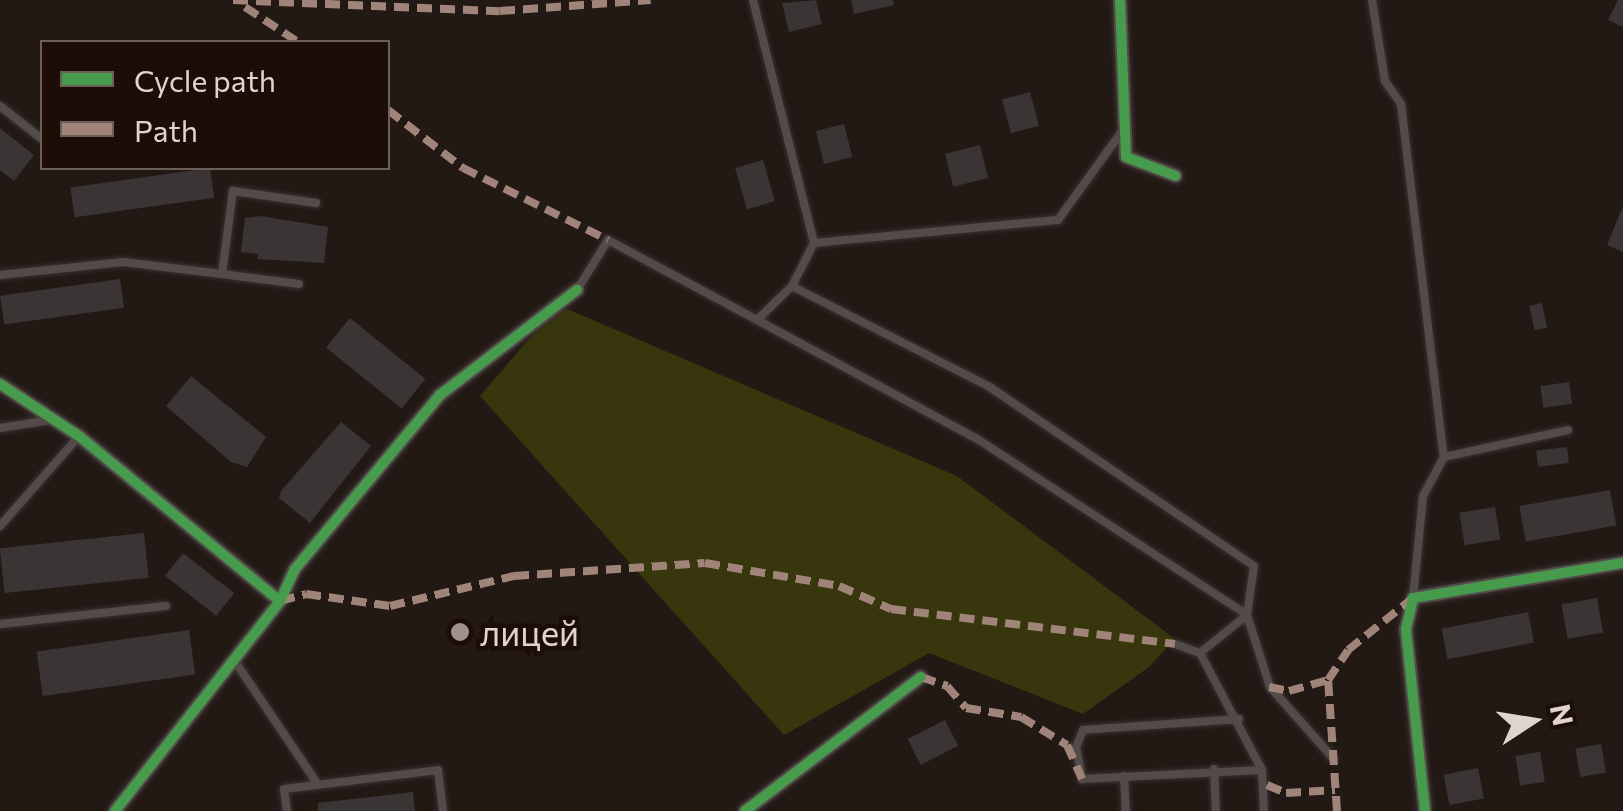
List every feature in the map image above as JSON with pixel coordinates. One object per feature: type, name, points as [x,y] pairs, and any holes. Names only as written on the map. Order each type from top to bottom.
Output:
[{"type":"street","points":[[1120,0],[1126,156],[1176,176]]},
{"type":"street","points":[[115,811],[280,601],[295,569],[440,395],[577,290]]},
{"type":"street","points":[[0,384],[79,436],[280,601]]},
{"type":"street","points":[[1425,811],[1406,629],[1413,598],[1623,563]]},
{"type":"street","points":[[745,811],[921,677]]},
{"type":"lane","points":[[753,0],[814,243],[792,286],[757,320]]},
{"type":"lane","points":[[1372,0],[1385,81],[1401,104],[1444,457],[1423,496],[1413,598]]},
{"type":"lane","points":[[0,106],[40,137]]},
{"type":"lane","points":[[814,243],[1058,220],[1125,126]]},
{"type":"lane","points":[[222,274],[233,191],[316,203]]},
{"type":"lane","points":[[577,290],[608,240],[980,440],[1247,614]]},
{"type":"lane","points":[[0,275],[124,262],[299,284]]},
{"type":"lane","points":[[792,286],[990,388],[1254,566],[1247,614],[1270,687],[1333,758]]},
{"type":"lane","points":[[0,428],[56,419]]},
{"type":"lane","points":[[1444,457],[1568,430]]},
{"type":"lane","points":[[0,526],[79,436]]},
{"type":"lane","points":[[0,624],[166,606]]},
{"type":"lane","points":[[1200,653],[1247,614]]},
{"type":"lane","points":[[1175,644],[1200,653],[1239,719],[1268,784],[1264,811]]},
{"type":"lane","points":[[234,660],[318,783]]},
{"type":"lane","points":[[1239,719],[1083,730],[1076,748],[1082,779],[1214,769],[1262,770]]},
{"type":"lane","points":[[1214,769],[1216,811]]},
{"type":"lane","points":[[287,811],[284,789],[438,770],[443,811]]},
{"type":"lane","points":[[1124,776],[1126,811]]},
{"type":"shaded area","points":[[558,305],[957,476],[1175,639],[1149,667],[1083,714],[929,653],[784,735],[480,396]]},
{"type":"building","points":[[816,0],[822,24],[789,32],[782,3]]},
{"type":"building","points":[[851,0],[893,0],[894,5],[854,14]]},
{"type":"building","points":[[1618,0],[1623,0],[1623,27],[1608,20]]},
{"type":"building","points":[[1030,92],[1039,126],[1011,133],[1002,100]]},
{"type":"building","points":[[844,124],[852,157],[824,164],[816,131]]},
{"type":"building","points":[[0,128],[34,155],[14,181],[0,170]]},
{"type":"building","points":[[980,145],[988,178],[953,187],[945,154]]},
{"type":"building","points":[[763,160],[775,201],[747,209],[735,168]]},
{"type":"building","points":[[210,170],[214,198],[75,217],[70,188]]},
{"type":"building","points":[[1623,206],[1623,252],[1607,245]]},
{"type":"building","points":[[261,216],[328,227],[324,263],[257,259],[258,254],[241,252],[245,218]]},
{"type":"building","points":[[120,279],[124,308],[4,325],[0,296]]},
{"type":"building","points":[[1542,303],[1547,327],[1534,330],[1529,306]]},
{"type":"building","points":[[350,318],[425,379],[401,409],[326,348]]},
{"type":"building","points":[[191,376],[266,437],[247,467],[231,462],[166,406]]},
{"type":"building","points":[[1569,382],[1572,404],[1543,408],[1540,386]]},
{"type":"building","points":[[341,422],[371,446],[310,523],[279,498],[281,491]]},
{"type":"building","points":[[1567,447],[1569,463],[1538,467],[1536,451]]},
{"type":"building","points":[[1610,490],[1616,525],[1526,541],[1519,506]]},
{"type":"building","points":[[1495,507],[1500,540],[1465,545],[1459,513]]},
{"type":"building","points":[[144,533],[149,578],[4,593],[0,548]]},
{"type":"building","points":[[183,553],[234,593],[216,616],[165,576]]},
{"type":"building","points":[[1597,598],[1603,632],[1568,639],[1562,604]]},
{"type":"building","points":[[1528,612],[1534,642],[1448,659],[1442,629]]},
{"type":"building","points":[[189,630],[195,675],[43,696],[36,651]]},
{"type":"building","points":[[945,720],[958,746],[921,765],[908,739]]},
{"type":"building","points":[[1601,744],[1606,773],[1580,777],[1575,749]]},
{"type":"building","points":[[1540,752],[1545,782],[1520,786],[1515,756]]},
{"type":"building","points":[[1478,768],[1484,798],[1450,805],[1444,775]]},
{"type":"building","points":[[413,792],[415,811],[318,811],[318,803]]},
{"type":"marked path","points":[[233,0],[500,11],[651,0]]},
{"type":"marked path","points":[[245,7],[295,40]]},
{"type":"marked path","points":[[390,112],[463,168],[608,240]]},
{"type":"marked path","points":[[280,601],[306,594],[390,606],[514,576],[705,563],[839,586],[891,609],[1175,644]]},
{"type":"marked path","points":[[1337,811],[1328,680],[1348,650],[1413,598]]},
{"type":"marked path","points":[[921,677],[947,686],[966,708],[1021,717],[1067,745],[1082,779]]},
{"type":"marked path","points":[[1269,687],[1289,691],[1328,680]]},
{"type":"marked path","points":[[1267,785],[1286,793],[1335,790]]},
{"type":"cycle path","points":[[1120,0],[1126,157],[1176,176]]},
{"type":"cycle path","points":[[115,811],[280,601],[295,569],[440,395],[577,290]]},
{"type":"cycle path","points":[[0,384],[79,436],[280,601]]},
{"type":"cycle path","points":[[1425,811],[1406,629],[1413,598],[1623,563]]},
{"type":"cycle path","points":[[745,811],[921,677]]},
{"type":"place","name":"лицей","points":[[460,632]]}]
